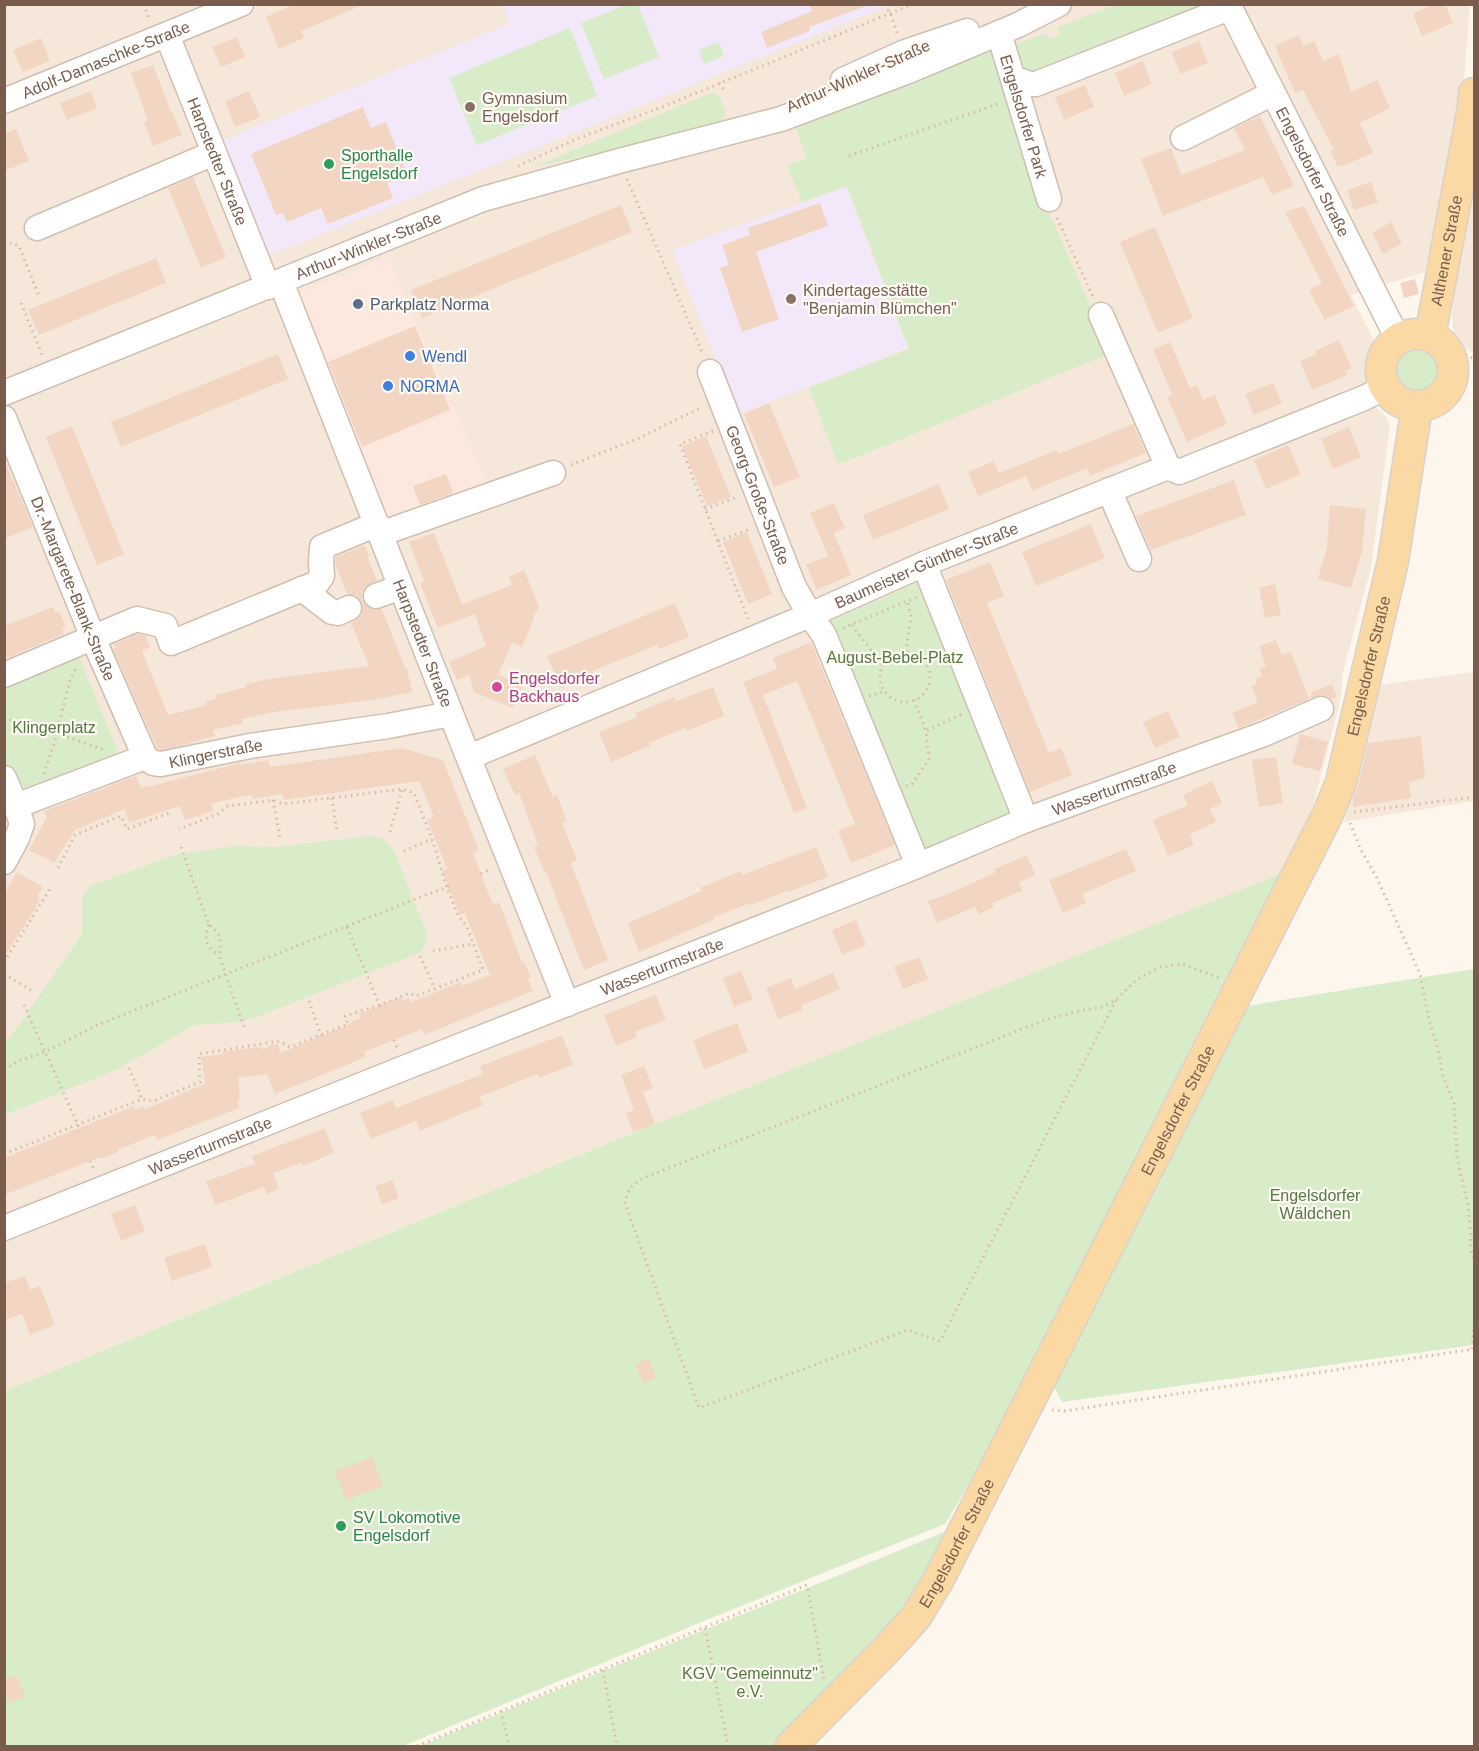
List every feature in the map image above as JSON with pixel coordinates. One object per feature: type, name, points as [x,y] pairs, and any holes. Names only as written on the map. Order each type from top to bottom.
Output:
[{"type":"main road","name":"Althener Straße","points":[[1430,336],[1474,93]]},
{"type":"main road","points":[[1408,335],[1430,336],[1440,341],[1452,361],[1464,374],[1451,383],[1437,399],[1428,404],[1417,406],[1397,400],[1384,382],[1382,364],[1385,354],[1398,339],[1408,335]]},
{"type":"main road","name":"Engelsdorfer Straße","points":[[791,1746],[916,1617],[939,1579],[1240,987],[1337,814],[1341,782],[1393,561],[1417,406]]},
{"type":"street","name":"Adolf-Damaschke-Straße","points":[[4,101],[241,4]]},
{"type":"street","name":"Arthur-Winkler-Straße","points":[[4,393],[483,199],[792,115],[912,70],[1018,25],[1048,6]]},
{"type":"street","name":"Arthur-Winkler-Straße","points":[[744,129],[904,52],[1048,6]]},
{"type":"street","points":[[1015,88],[1036,84],[1229,6]]},
{"type":"street","name":"Engelsdorfer Straße","points":[[1229,6],[1398,339]]},
{"type":"street","name":"Engelsdorfer Park","points":[[999,33],[1049,200]]},
{"type":"street","name":"Harpstedter Straße","points":[[167,35],[214,153],[274,284],[378,529],[567,1004]]},
{"type":"street","points":[[1183,138],[1273,93]]},
{"type":"street","points":[[37,228],[214,153]]},
{"type":"street","points":[[1101,315],[1168,467]]},
{"type":"street","name":"Georg-Große-Straße","points":[[710,372],[794,587],[810,615]]},
{"type":"street","name":"Baumeister-Günther-Straße","points":[[469,757],[810,615],[924,564],[1108,490],[1168,467],[1179,472],[1364,398],[1374,393],[1384,382]]},
{"type":"street","name":"Dr.-Margarete-Blank-Straße","points":[[4,418],[95,641],[139,759]]},
{"type":"street","points":[[4,675],[95,641],[137,619],[165,626],[171,643],[317,583],[322,576],[322,547],[553,473]]},
{"type":"street","points":[[1108,490],[1139,560]]},
{"type":"street","points":[[924,564],[1026,820]]},
{"type":"street","points":[[376,596],[401,587]]},
{"type":"street","points":[[302,589],[332,612],[338,613],[349,608]]},
{"type":"street","points":[[810,615],[824,635],[918,865]]},
{"type":"street","name":"Wasserturmstraße","points":[[4,1228],[1026,820],[1264,734],[1321,709]]},
{"type":"street","name":"Klingerstraße","points":[[16,806],[139,759],[162,764],[250,746],[388,726],[451,714]]},
{"type":"street","points":[[4,778],[22,824],[4,862]]},
{"type":"path","points":[[718,83],[726,92]]},
{"type":"path","points":[[849,156],[1015,88]]},
{"type":"path","points":[[619,161],[710,372]]},
{"type":"path","points":[[1049,200],[1101,315]]},
{"type":"path","points":[[4,241],[19,246],[39,296]]},
{"type":"path","points":[[21,303],[50,375]]},
{"type":"path","points":[[553,473],[639,438],[721,400]]},
{"type":"path","points":[[730,424],[680,444],[755,638]]},
{"type":"path","points":[[705,509],[756,490]]},
{"type":"path","points":[[718,542],[769,522]]},
{"type":"path","points":[[896,576],[911,616],[906,652]]},
{"type":"path","points":[[824,635],[934,590]]},
{"type":"path","points":[[840,601],[851,624],[883,666]]},
{"type":"path","points":[[41,797],[43,777],[70,680],[80,660],[95,641]]},
{"type":"path","points":[[906,652],[917,655],[923,660],[930,674],[927,689],[922,696],[907,702],[891,697],[881,683],[883,666],[894,655],[906,652]]},
{"type":"path","points":[[889,792],[912,784],[929,759],[926,731],[915,700]]},
{"type":"path","points":[[926,731],[980,706]]},
{"type":"path","points":[[4,718],[139,759]]},
{"type":"path","points":[[390,832],[402,789]]},
{"type":"path","points":[[4,1154],[142,1100],[154,1101],[200,1082],[199,1054],[279,1041],[290,1047],[348,1024],[345,1016],[381,1007],[410,993],[416,996],[483,970],[467,927],[458,915],[447,888],[432,839],[414,793],[402,789],[284,804],[273,800],[228,806],[218,814],[178,829]]},
{"type":"path","points":[[1474,797],[1337,814],[1377,878],[1420,974],[1443,1076],[1454,1102],[1457,1157],[1468,1205],[1473,1237],[1470,1247],[1474,1261]]},
{"type":"path","points":[[332,798],[337,832]]},
{"type":"path","points":[[273,800],[279,837]]},
{"type":"path","points":[[58,868],[75,836],[121,816],[128,829],[172,812]]},
{"type":"path","points":[[404,851],[432,839]]},
{"type":"path","points":[[181,847],[209,925],[216,929],[220,937],[222,945],[219,955],[244,1027]]},
{"type":"path","points":[[4,1067],[7,1068],[18,1061],[45,1052],[95,1026],[453,885]]},
{"type":"path","points":[[4,962],[52,886]]},
{"type":"path","points":[[209,925],[205,934],[206,942],[212,952],[219,955]]},
{"type":"path","points":[[347,927],[381,1007]]},
{"type":"path","points":[[433,951],[473,944]]},
{"type":"path","points":[[420,956],[435,989]]},
{"type":"path","points":[[1116,1000],[1102,1007],[1045,1020],[646,1177],[632,1185],[625,1203],[699,1408],[908,1330],[940,1341],[1116,1000],[1136,980],[1160,967],[1183,964],[1240,987]]},
{"type":"path","points":[[4,974],[34,992]]},
{"type":"path","points":[[309,1001],[321,1036]]},
{"type":"path","points":[[24,1005],[80,1132]]},
{"type":"path","points":[[129,1068],[142,1100]]},
{"type":"path","points":[[1028,1406],[1044,1410],[1064,1410],[1473,1349],[1474,1325]]},
{"type":"path","points":[[417,1746],[807,1585],[826,1689]]},
{"type":"path","points":[[705,1627],[729,1746]]},
{"type":"path","points":[[603,1670],[617,1746]]},
{"type":"path","points":[[501,1711],[509,1746]]},
{"type":"shaded area","points":[[5,5],[1470,5],[1463,93],[1439,231],[1433,233],[1425,272],[1351,295],[1373,339],[1365,385],[1372,403],[1385,416],[1390,425],[1371,567],[1342,676],[1338,709],[1311,814],[1285,872],[626,1136],[5,1391]]},
{"type":"shaded area","name":"Gymnasium Engelsdorf","points":[[502,5],[890,5],[258,260],[211,145],[509,24]]},
{"type":"shaded area","points":[[1474,175],[1474,353],[1462,347],[1456,340],[1452,315],[1457,270]]},
{"type":"shaded area","name":"Kindertagesstätte \"Benjamin Blümchen\"","points":[[846,187],[908,348],[738,414],[672,250]]},
{"type":"shaded area","points":[[388,258],[488,485],[391,523],[299,304],[297,294]]},
{"type":"shaded area","points":[[1474,672],[1474,801],[1344,822],[1379,685]]},
{"type":"green space","points":[[628,4],[638,5],[659,57],[604,79],[581,23]]},
{"type":"green space","points":[[1116,5],[1206,5],[1027,77],[1010,46],[1046,33],[1049,39],[1060,34],[1058,27]]},
{"type":"green space","points":[[570,28],[597,96],[477,145],[449,78]]},
{"type":"green space","points":[[719,42],[724,56],[704,64],[699,50]]},
{"type":"green space","points":[[994,42],[1045,204],[1111,353],[838,464],[809,388],[909,349],[847,186],[802,202],[787,166],[807,158],[794,123]]},
{"type":"green space","points":[[714,93],[719,96],[726,112],[720,124],[711,128],[531,168],[706,95]]},
{"type":"green space","points":[[1417,346],[1433,353],[1440,369],[1433,385],[1417,392],[1401,385],[1394,369],[1401,353]]},
{"type":"green space","name":"August-Bebel-Platz","points":[[918,582],[1009,815],[921,850],[829,622]]},
{"type":"green space","name":"Klingerplatz","points":[[78,655],[119,754],[19,796],[5,762],[4,686]]},
{"type":"green space","points":[[369,836],[384,840],[394,851],[428,937],[421,952],[262,1015],[237,1022],[194,1025],[118,1069],[5,1115],[5,1043],[82,934],[82,896],[90,886],[175,855],[237,846],[277,847]]},
{"type":"green space","points":[[1285,872],[991,1447],[945,1524],[403,1746],[5,1746],[5,1391],[626,1136]]},
{"type":"green space","name":"Engelsdorfer Wäldchen","points":[[1474,969],[1474,1345],[1062,1402],[1051,1381],[1246,1006]]},
{"type":"green space","name":"KGV \"Gemeinnutz\" e.V.","points":[[954,1528],[914,1602],[777,1746],[420,1746]]},
{"type":"building","points":[[295,4],[363,5],[301,31],[304,38],[279,49],[266,17]]},
{"type":"building","points":[[809,4],[866,6],[809,27],[810,31],[767,48],[761,32],[812,11]]},
{"type":"building","points":[[1434,4],[1445,4],[1453,23],[1422,36],[1413,14]]},
{"type":"building","points":[[1299,35],[1303,46],[1314,41],[1323,61],[1339,54],[1351,92],[1377,80],[1390,108],[1360,123],[1373,153],[1337,166],[1331,151],[1334,150],[1303,90],[1295,93],[1275,46]]},
{"type":"building","points":[[237,37],[245,57],[221,67],[212,47]]},
{"type":"building","points":[[41,38],[50,61],[23,72],[13,50]]},
{"type":"building","points":[[1199,41],[1208,63],[1180,74],[1172,52]]},
{"type":"building","points":[[1143,61],[1152,84],[1124,96],[1115,73]]},
{"type":"building","points":[[153,65],[182,135],[153,146],[144,122],[148,121],[131,73]]},
{"type":"building","points":[[1085,85],[1094,107],[1064,120],[1055,97]]},
{"type":"building","points":[[91,91],[97,108],[67,120],[60,103]]},
{"type":"building","points":[[249,91],[260,117],[235,127],[225,101]]},
{"type":"building","name":"Sporthalle Engelsdorf","points":[[363,107],[371,128],[386,122],[407,174],[387,183],[393,198],[328,224],[321,208],[287,222],[283,213],[276,215],[251,154]]},
{"type":"building","points":[[1260,116],[1294,186],[1272,195],[1263,177],[1163,216],[1141,159],[1171,148],[1182,175],[1245,150],[1234,128]]},
{"type":"building","points":[[16,129],[29,161],[4,171],[4,134]]},
{"type":"building","points":[[193,177],[226,257],[201,268],[168,188]]},
{"type":"building","points":[[1371,182],[1378,202],[1354,210],[1347,190]]},
{"type":"building","points":[[820,203],[828,226],[756,252],[779,319],[742,332],[720,268],[729,265],[722,245],[750,235],[748,228]]},
{"type":"building","points":[[621,205],[632,232],[422,318],[411,290]]},
{"type":"building","points":[[1304,206],[1354,306],[1325,320],[1309,290],[1322,283],[1285,212]]},
{"type":"building","points":[[1391,222],[1402,243],[1383,254],[1372,233]]},
{"type":"building","points":[[1155,227],[1193,318],[1158,333],[1120,242]]},
{"type":"building","points":[[156,258],[166,283],[39,335],[28,310]]},
{"type":"building","points":[[1415,279],[1419,294],[1404,298],[1400,283]]},
{"type":"building","name":"NORMA","points":[[415,326],[450,410],[362,447],[328,362]]},
{"type":"building","points":[[1339,340],[1352,368],[1345,371],[1347,375],[1312,390],[1300,361]]},
{"type":"building","points":[[1170,342],[1190,388],[1197,385],[1203,400],[1215,395],[1227,424],[1187,442],[1167,397],[1172,395],[1153,349]]},
{"type":"building","points":[[278,354],[288,379],[121,447],[111,422]]},
{"type":"building","points":[[1273,383],[1282,403],[1254,415],[1245,394]]},
{"type":"building","points":[[769,403],[800,477],[774,487],[744,414]]},
{"type":"building","points":[[1133,424],[1146,453],[1090,476],[1087,468],[1032,491],[1026,476],[978,496],[968,472],[994,461],[999,473],[1057,450],[1059,454]]},
{"type":"building","points":[[72,426],[124,554],[97,565],[46,437]]},
{"type":"building","points":[[1349,427],[1361,457],[1333,469],[1321,439]]},
{"type":"building","points":[[706,436],[731,497],[707,506],[682,446]]},
{"type":"building","points":[[1288,445],[1301,474],[1266,489],[1254,460]]},
{"type":"building","points":[[4,459],[33,527],[4,539]]},
{"type":"building","points":[[446,474],[453,493],[420,505],[413,486]]},
{"type":"building","points":[[1234,480],[1246,515],[1151,550],[1136,516]]},
{"type":"building","points":[[939,484],[949,509],[873,540],[863,515]]},
{"type":"building","points":[[834,503],[845,528],[834,533],[851,575],[817,590],[806,565],[828,556],[810,513]]},
{"type":"building","points":[[1330,505],[1366,509],[1362,552],[1351,588],[1318,579],[1327,547]]},
{"type":"building","points":[[1091,524],[1105,558],[1036,586],[1022,552]]},
{"type":"building","points":[[747,532],[772,594],[748,604],[723,542]]},
{"type":"building","points":[[434,533],[462,604],[512,585],[509,576],[524,570],[539,607],[533,614],[534,618],[522,647],[512,643],[498,675],[523,685],[513,708],[474,692],[469,675],[457,680],[449,662],[486,646],[475,614],[438,628],[420,583],[424,581],[409,542]]},
{"type":"building","points":[[365,545],[369,556],[367,557],[377,580],[365,587],[362,600],[373,610],[382,609],[405,668],[407,668],[412,692],[373,700],[274,712],[242,719],[243,723],[213,730],[215,736],[180,746],[160,750],[157,748],[113,649],[116,648],[114,644],[138,634],[146,636],[150,647],[142,651],[168,715],[206,705],[205,702],[216,699],[215,695],[246,687],[246,684],[369,666],[351,623],[361,616],[362,603],[357,596],[347,594],[335,563],[336,557]]},
{"type":"building","points":[[990,562],[1004,596],[987,603],[1049,753],[1061,748],[1072,775],[1030,792],[946,580]]},
{"type":"building","points":[[1275,584],[1281,615],[1265,618],[1259,588]]},
{"type":"building","points":[[675,603],[689,637],[659,649],[657,645],[592,671],[594,675],[561,688],[547,656]]},
{"type":"building","points":[[53,607],[55,613],[59,611],[66,627],[62,628],[64,634],[4,659],[4,626]]},
{"type":"building","points":[[1276,640],[1282,655],[1291,652],[1309,699],[1239,728],[1232,713],[1258,702],[1251,686],[1257,684],[1255,679],[1262,676],[1259,669],[1266,666],[1259,646]]},
{"type":"building","points":[[811,642],[895,845],[851,863],[838,831],[855,824],[797,681],[763,695],[807,808],[794,813],[743,682],[777,669],[773,658]]},
{"type":"building","points":[[1332,684],[1337,697],[1331,699],[1322,695],[1310,698],[1312,692]]},
{"type":"building","points":[[713,687],[724,716],[686,731],[685,728],[611,762],[599,732],[637,717],[635,713],[674,697],[676,701]]},
{"type":"building","points":[[1168,711],[1180,737],[1155,748],[1143,722]]},
{"type":"building","points":[[1300,734],[1328,742],[1320,771],[1292,764]]},
{"type":"building","points":[[1421,736],[1425,778],[1409,782],[1411,798],[1353,807],[1353,799],[1368,743]]},
{"type":"building","points":[[402,748],[443,760],[479,850],[473,853],[493,905],[499,902],[522,962],[524,961],[531,978],[528,979],[533,991],[424,1035],[422,1029],[364,1052],[366,1057],[275,1094],[267,1074],[238,1078],[239,1108],[157,1140],[155,1135],[101,1159],[100,1157],[4,1195],[4,1158],[134,1106],[135,1110],[143,1106],[145,1109],[205,1084],[201,1057],[260,1047],[264,1050],[270,1045],[278,1044],[280,1053],[352,1023],[361,1018],[359,1014],[401,997],[402,1001],[409,998],[411,1002],[461,982],[462,986],[490,975],[466,916],[464,913],[460,915],[442,871],[447,869],[427,819],[434,817],[419,781],[284,800],[283,794],[253,799],[252,795],[247,795],[211,804],[213,811],[185,820],[180,806],[129,823],[125,809],[75,830],[54,863],[29,850],[47,817],[44,811],[136,776],[141,788],[240,763],[240,765],[268,760],[270,767]]},
{"type":"building","points":[[535,755],[553,797],[557,795],[567,822],[562,823],[577,860],[571,863],[608,960],[584,970],[534,847],[538,845],[519,793],[515,795],[503,769]]},
{"type":"building","points":[[1276,757],[1283,803],[1259,807],[1252,760]]},
{"type":"building","points":[[1212,781],[1222,803],[1210,809],[1216,822],[1190,834],[1194,845],[1168,856],[1153,820],[1188,805],[1183,795]]},
{"type":"building","points":[[816,847],[828,877],[714,917],[715,919],[639,952],[628,923],[702,891],[700,888],[741,871],[742,875]]},
{"type":"building","points":[[1126,849],[1136,871],[1082,894],[1086,903],[1063,913],[1049,880]]},
{"type":"building","points":[[1027,855],[1035,875],[1019,882],[1022,891],[992,903],[994,907],[979,914],[975,907],[937,923],[928,901],[951,893],[996,872],[994,869]]},
{"type":"building","points":[[17,872],[43,887],[37,896],[40,898],[35,909],[4,957],[4,895]]},
{"type":"building","points":[[856,920],[866,945],[842,955],[832,930]]},
{"type":"building","points":[[919,957],[928,979],[903,989],[894,967]]},
{"type":"building","points":[[741,971],[753,999],[734,1007],[723,978]]},
{"type":"building","points":[[833,973],[840,989],[802,1005],[803,1010],[778,1019],[766,988],[791,978],[795,989]]},
{"type":"building","points":[[656,995],[666,1020],[635,1032],[637,1037],[616,1046],[604,1015]]},
{"type":"building","points":[[737,1023],[748,1052],[704,1069],[693,1040]]},
{"type":"building","points":[[562,1035],[573,1065],[539,1078],[537,1074],[479,1097],[483,1105],[420,1131],[416,1121],[371,1139],[360,1113],[393,1100],[396,1108],[483,1074],[480,1066]]},
{"type":"building","points":[[644,1066],[653,1088],[643,1092],[655,1124],[633,1132],[626,1113],[634,1110],[621,1075]]},
{"type":"building","points":[[325,1128],[334,1153],[302,1166],[301,1163],[273,1173],[279,1189],[267,1194],[264,1187],[215,1205],[206,1181],[255,1164],[252,1156]]},
{"type":"building","points":[[392,1180],[399,1198],[382,1204],[375,1186]]},
{"type":"building","points":[[135,1205],[145,1231],[121,1241],[111,1214]]},
{"type":"building","points":[[205,1244],[212,1267],[172,1281],[164,1258]]},
{"type":"building","points":[[25,1276],[30,1290],[40,1286],[55,1325],[30,1335],[22,1314],[4,1320],[4,1283]]},
{"type":"building","points":[[649,1359],[656,1378],[643,1383],[635,1364]]},
{"type":"building","points":[[372,1457],[383,1486],[346,1500],[335,1471]]},
{"type":"building","points":[[16,1675],[25,1696],[10,1703],[4,1690],[4,1680]]},
{"type":"place","name":"Gymnasium Engelsdorf","points":[[470,107]]},
{"type":"place","name":"Sporthalle Engelsdorf","points":[[329,164]]},
{"type":"place","name":"Kindertagesstätte \"Benjamin Blümchen\"","points":[[791,299]]},
{"type":"place","name":"Parkplatz Norma","points":[[358,304]]},
{"type":"place","name":"Wendl","points":[[410,356]]},
{"type":"place","name":"NORMA","points":[[388,386]]},
{"type":"place","name":"Engelsdorfer Backhaus","points":[[497,687]]},
{"type":"place","name":"SV Lokomotive Engelsdorf","points":[[341,1526]]}]
